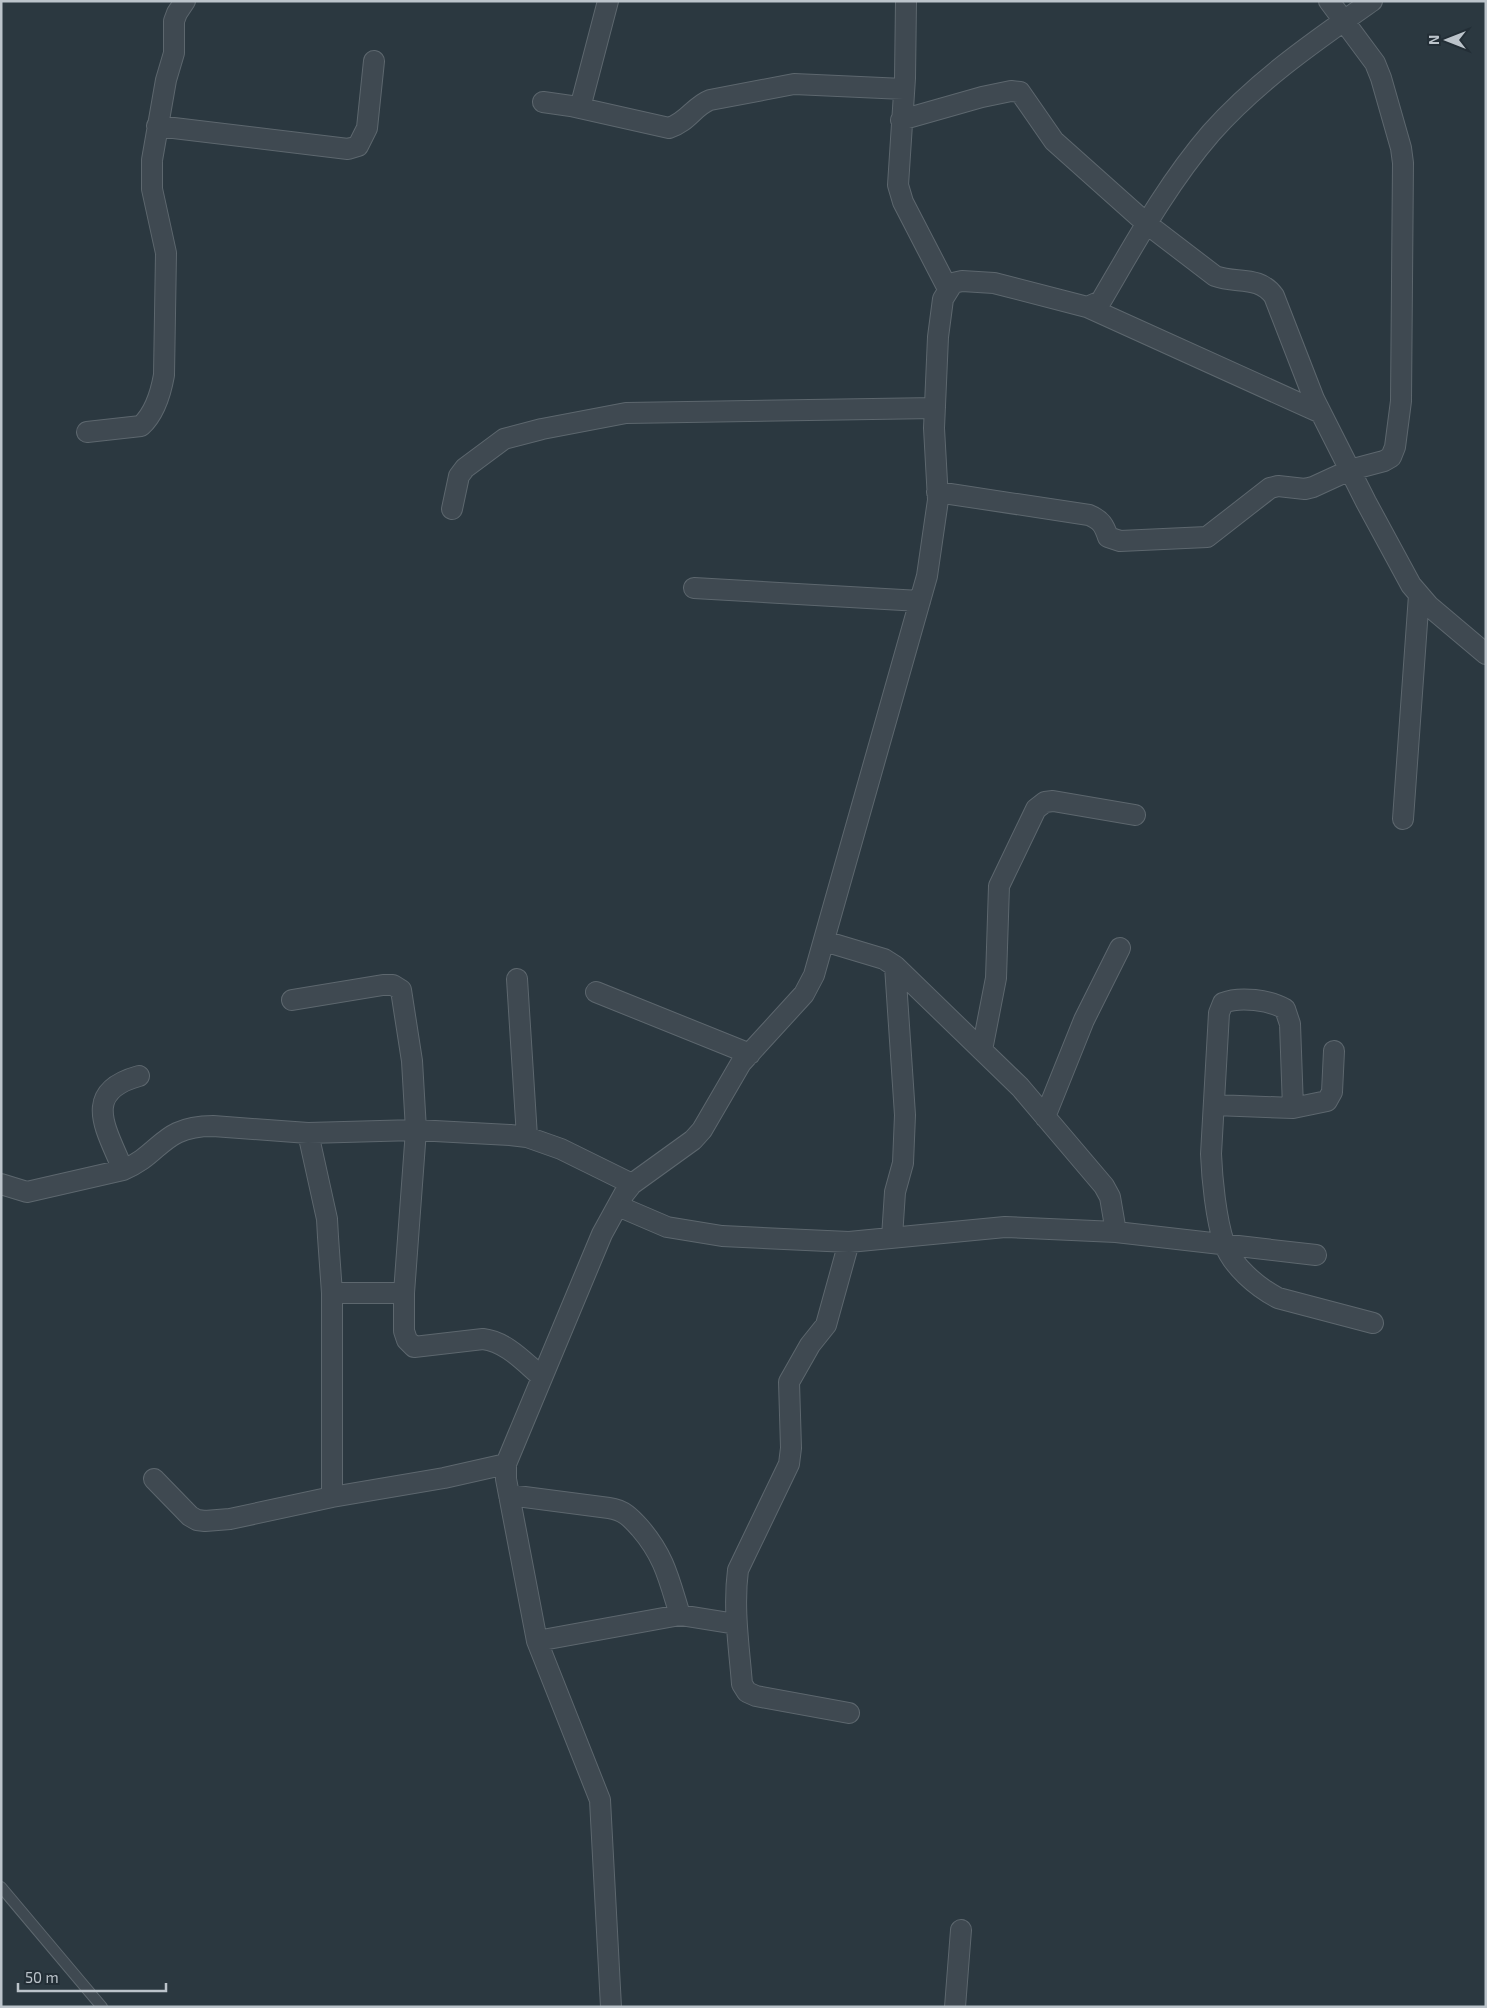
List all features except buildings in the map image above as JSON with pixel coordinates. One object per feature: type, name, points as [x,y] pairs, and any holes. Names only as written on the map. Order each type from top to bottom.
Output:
[{"type":"street","points":[[87,432],[141,426],[147,421],[161,390],[164,375],[166,253],[152,188],[152,160],[168,69],[174,52],[174,21],[185,1]]},
{"type":"street","points":[[580,108],[608,1]]},
{"type":"street","points":[[906,1],[904,89],[898,185],[903,202],[948,289]]},
{"type":"street","points":[[937,492],[1089,515],[1099,519],[1104,525],[1108,537],[1113,540],[1198,538],[1212,534],[1270,488],[1278,486],[1305,489],[1350,470],[1384,461],[1391,456],[1395,447],[1403,387],[1401,318],[1403,163],[1401,148],[1381,78],[1374,63],[1329,1]]},
{"type":"street","points":[[1088,307],[1101,301],[1164,194],[1213,131],[1282,66],[1372,1]]},
{"type":"street","points":[[157,126],[348,149],[358,146],[366,128],[374,61]]},
{"type":"street","points":[[543,102],[580,108],[669,128],[690,116],[701,103],[783,86],[904,89]]},
{"type":"street","points":[[901,120],[982,97],[1012,91],[1020,92],[1054,141],[1147,224],[1215,276],[1228,281],[1251,280],[1268,288],[1274,296],[1321,413],[1419,596],[1486,654]]},
{"type":"street","points":[[612,2007],[600,1800],[537,1641],[509,1495],[506,1464],[602,1234],[618,1206],[632,1184],[693,1140],[702,1130],[741,1063],[804,994],[814,975],[920,601],[937,511],[935,408],[943,299],[953,283],[982,281],[1088,307],[1321,413]]},
{"type":"street","points":[[452,509],[459,476],[465,468],[504,438],[542,429],[626,413],[935,408]]},
{"type":"street","points":[[694,588],[920,601]]},
{"type":"street","points":[[1403,819],[1419,596]]},
{"type":"street","points":[[982,1050],[996,978],[999,886],[1036,809],[1045,802],[1053,801],[1135,816]]},
{"type":"street","points":[[824,941],[884,959],[895,966],[1020,1087],[1104,1186],[1110,1197],[1116,1232]]},
{"type":"street","points":[[1045,1117],[1084,1020],[1120,948]]},
{"type":"street","points":[[892,1237],[895,1192],[903,1163],[905,1115],[895,966]]},
{"type":"street","points":[[517,979],[527,1137]]},
{"type":"street","points":[[292,1000],[383,985],[393,985],[401,990],[412,1061],[416,1130],[404,1293],[404,1331],[407,1340],[414,1347],[483,1339],[494,1340],[505,1346],[542,1377]]},
{"type":"street","points":[[596,992],[750,1054]]},
{"type":"street","points":[[1293,1108],[1290,1024],[1286,1009],[1277,1004],[1239,1000],[1223,1003],[1219,1013],[1212,1174],[1224,1244],[1244,1271],[1265,1291],[1278,1298],[1373,1323]]},
{"type":"street","points":[[1214,1105],[1293,1108],[1327,1101],[1332,1092],[1334,1051]]},
{"type":"street","points":[[122,1170],[101,1111],[103,1101],[116,1085],[140,1076]]},
{"type":"street","points":[[1,1184],[27,1192],[122,1170],[134,1165],[171,1134],[198,1126],[308,1133],[416,1130],[527,1137],[576,1155],[632,1184]]},
{"type":"street","points":[[308,1133],[327,1219],[332,1293],[332,1496]]},
{"type":"street","points":[[618,1206],[667,1227],[711,1235],[849,1242],[1005,1227],[1116,1232],[1316,1255]]},
{"type":"street","points":[[849,1242],[826,1325],[810,1345],[789,1382],[791,1448],[789,1464],[738,1570],[736,1624],[742,1684],[747,1692],[756,1696],[849,1713]]},
{"type":"street","points":[[332,1293],[404,1293]]},
{"type":"street","points":[[154,1479],[190,1516],[197,1520],[205,1521],[244,1517],[332,1496],[444,1478],[506,1464]]},
{"type":"street","points":[[509,1495],[618,1509],[628,1515],[661,1555],[680,1615]]},
{"type":"street","points":[[537,1641],[680,1615],[736,1624]]},
{"type":"street","points":[[955,2007],[961,1930]]},
{"type":"lane","points":[[1,1888],[102,2007]]}]
